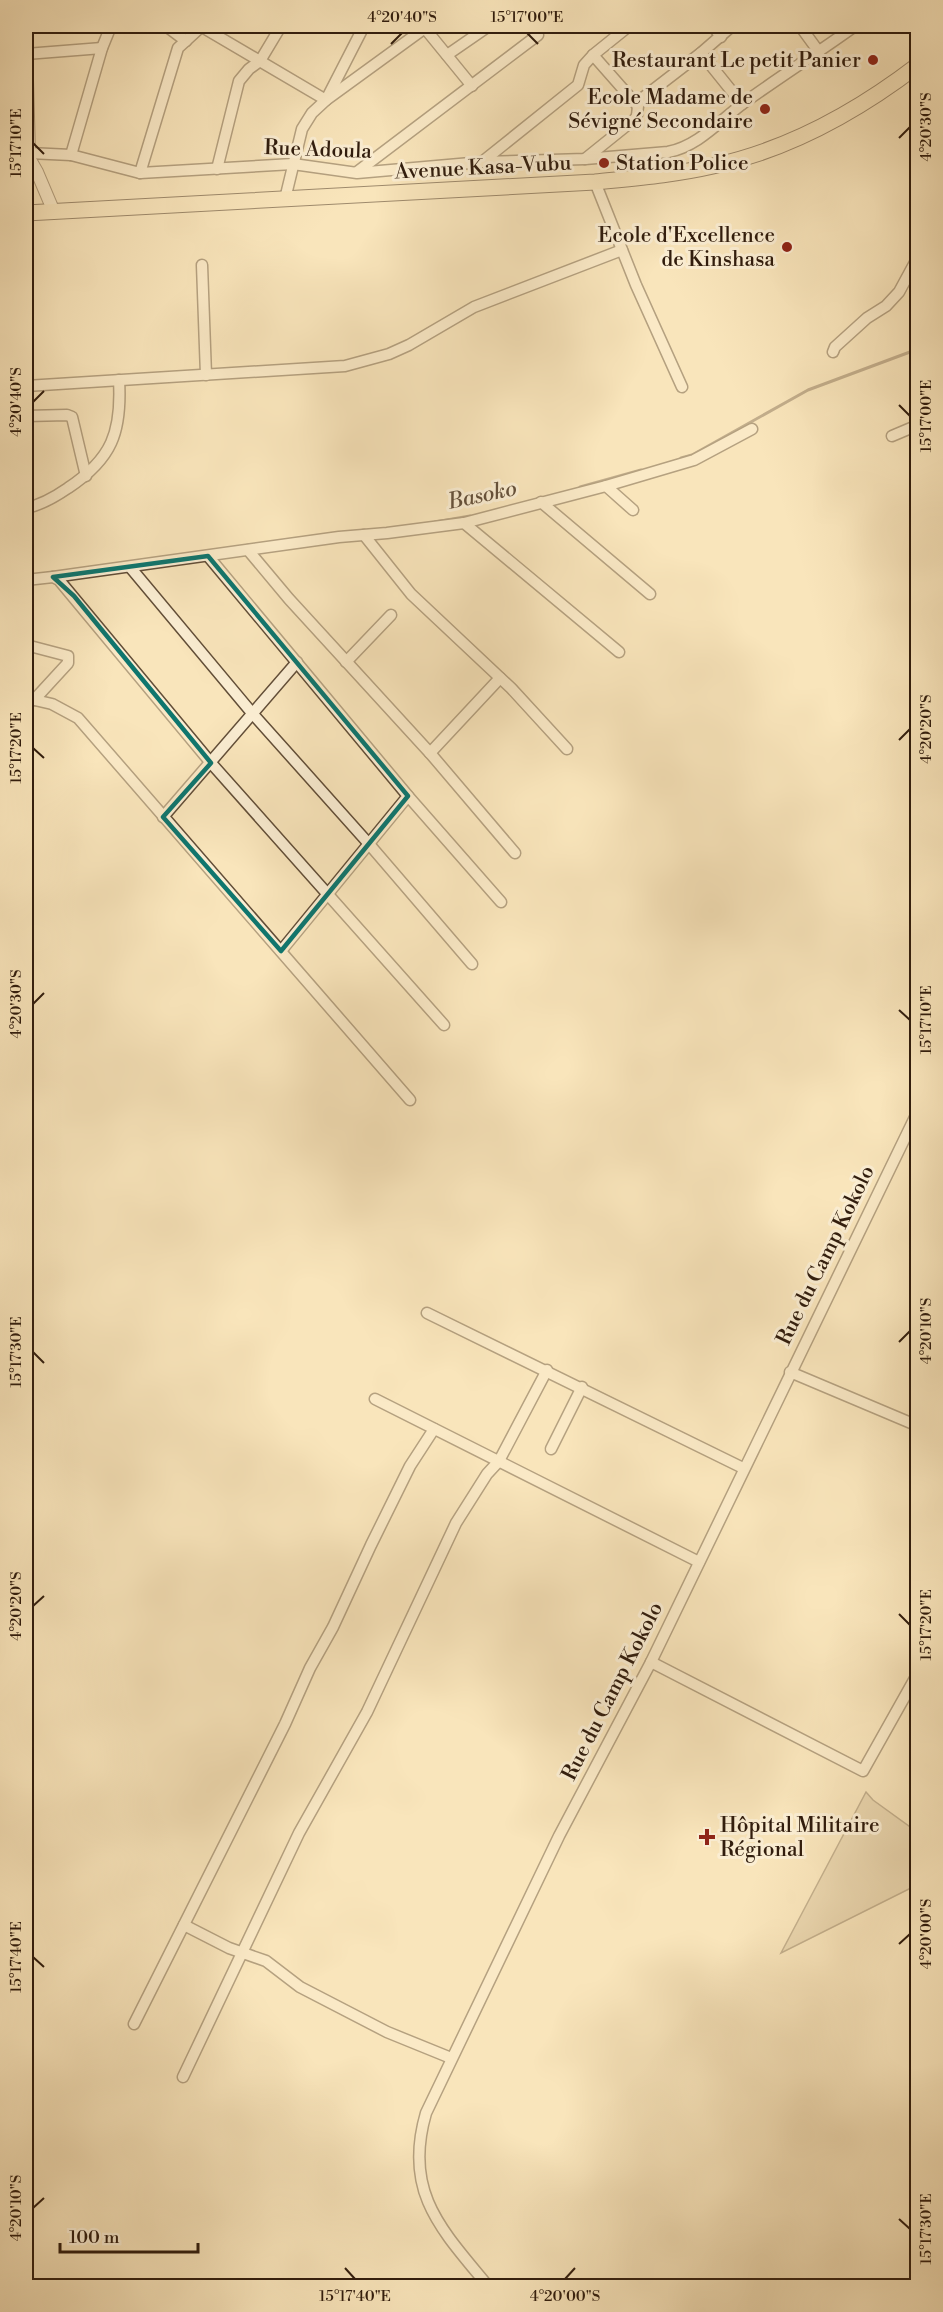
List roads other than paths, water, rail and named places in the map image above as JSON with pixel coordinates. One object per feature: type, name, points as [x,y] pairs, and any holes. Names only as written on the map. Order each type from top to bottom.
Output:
[{"type":"main road","name":"Avenue Kasa-Vubu","points":[[26,213],[595,182],[677,173],[714,166],[772,147],[849,112],[918,65]]},
{"type":"street","points":[[71,155],[102,48],[111,26]]},
{"type":"street","points":[[166,26],[186,40]]},
{"type":"street","points":[[140,173],[178,48],[202,26],[326,100]]},
{"type":"street","points":[[217,169],[239,81],[260,61],[281,26]]},
{"type":"street","points":[[326,100],[364,26]]},
{"type":"street","points":[[447,56],[489,26]]},
{"type":"street","points":[[482,162],[578,85],[585,65],[593,55],[629,26]]},
{"type":"street","points":[[713,26],[721,37]]},
{"type":"street","points":[[637,105],[640,100],[732,26]]},
{"type":"street","points":[[800,26],[819,52]]},
{"type":"street","name":"Rue Adoula","points":[[28,159],[71,155],[140,173],[293,164],[357,173],[482,162],[585,159],[680,149],[704,135],[742,104],[855,26]]},
{"type":"street","points":[[285,199],[302,129],[312,113],[424,27],[472,86]]},
{"type":"street","points":[[357,173],[538,35]]},
{"type":"street","points":[[26,44],[28,159],[38,172],[54,212]]},
{"type":"street","points":[[26,54],[102,48]]},
{"type":"street","points":[[701,53],[742,104]]},
{"type":"street","points":[[585,159],[636,118],[638,113],[637,105],[593,55]]},
{"type":"street","points":[[595,182],[682,387]]},
{"type":"street","points":[[26,386],[345,366],[389,354],[409,345],[474,307],[622,250]]},
{"type":"street","points":[[833,352],[835,347],[867,318],[893,299],[918,257]]},
{"type":"street","points":[[202,265],[206,375]]},
{"type":"street","points":[[26,508],[56,497],[86,477],[101,461],[118,429],[119,380]]},
{"type":"street","points":[[26,416],[67,415],[72,417],[86,477]]},
{"type":"street","points":[[892,436],[918,425]]},
{"type":"street","points":[[26,580],[464,523],[606,486],[694,460],[752,429]]},
{"type":"street","points":[[606,486],[633,510]]},
{"type":"street","points":[[541,502],[650,594]]},
{"type":"street","points":[[464,523],[620,652]]},
{"type":"street","points":[[364,535],[411,594],[500,678],[567,749]]},
{"type":"street","points":[[248,550],[430,753],[515,853]]},
{"type":"street","points":[[208,556],[408,796],[501,902]]},
{"type":"street","points":[[130,567],[252,714],[369,844],[472,964]]},
{"type":"street","points":[[53,577],[59,580],[74,596],[211,763],[444,1025]]},
{"type":"street","points":[[346,662],[391,615]]},
{"type":"street","points":[[26,645],[68,656],[69,659],[68,663],[30,699]]},
{"type":"street","points":[[163,817],[297,662]]},
{"type":"street","points":[[430,753],[500,678]]},
{"type":"street","points":[[30,699],[52,704],[78,718],[410,1100]]},
{"type":"street","points":[[281,951],[408,796]]},
{"type":"street","name":"Rue du Camp Kokolo","points":[[488,2286],[435,2218],[424,2193],[419,2170],[419,2141],[426,2113],[559,1836],[651,1662],[743,1468],[918,1111]]},
{"type":"street","points":[[427,1312],[743,1468]]},
{"type":"street","points":[[183,2077],[299,1833],[367,1712],[456,1523],[487,1474],[499,1461],[547,1370]]},
{"type":"street","points":[[790,1372],[918,1426]]},
{"type":"street","points":[[551,1449],[582,1387]]},
{"type":"street","points":[[375,1399],[699,1562]]},
{"type":"street","points":[[134,2024],[285,1724],[310,1668],[326,1642],[370,1545],[410,1467],[434,1429]]},
{"type":"street","points":[[651,1662],[863,1771],[918,1673]]},
{"type":"street","points":[[184,1925],[229,1948],[266,1961],[300,1987],[387,2032],[451,2058]]},
{"type":"waterway","name":"Basoko","points":[[681,458],[692,455],[808,390],[918,349]]},
{"type":"waterway","name":"Basoko","points":[[580,487],[641,470]]},
{"type":"waterway","name":"Basoko","points":[[435,522],[470,516]]},
{"type":"place","name":"Restaurant Le petit Panier","points":[[873,60]]},
{"type":"place","name":"Ecole Madame de Sévigné Secondaire","points":[[765,109]]},
{"type":"place","name":"Station Police","points":[[604,163]]},
{"type":"place","name":"Ecole d'Excellence de Kinshasa","points":[[787,247]]},
{"type":"place","name":"Hôpital Militaire Régional","points":[[707,1837]]}]
